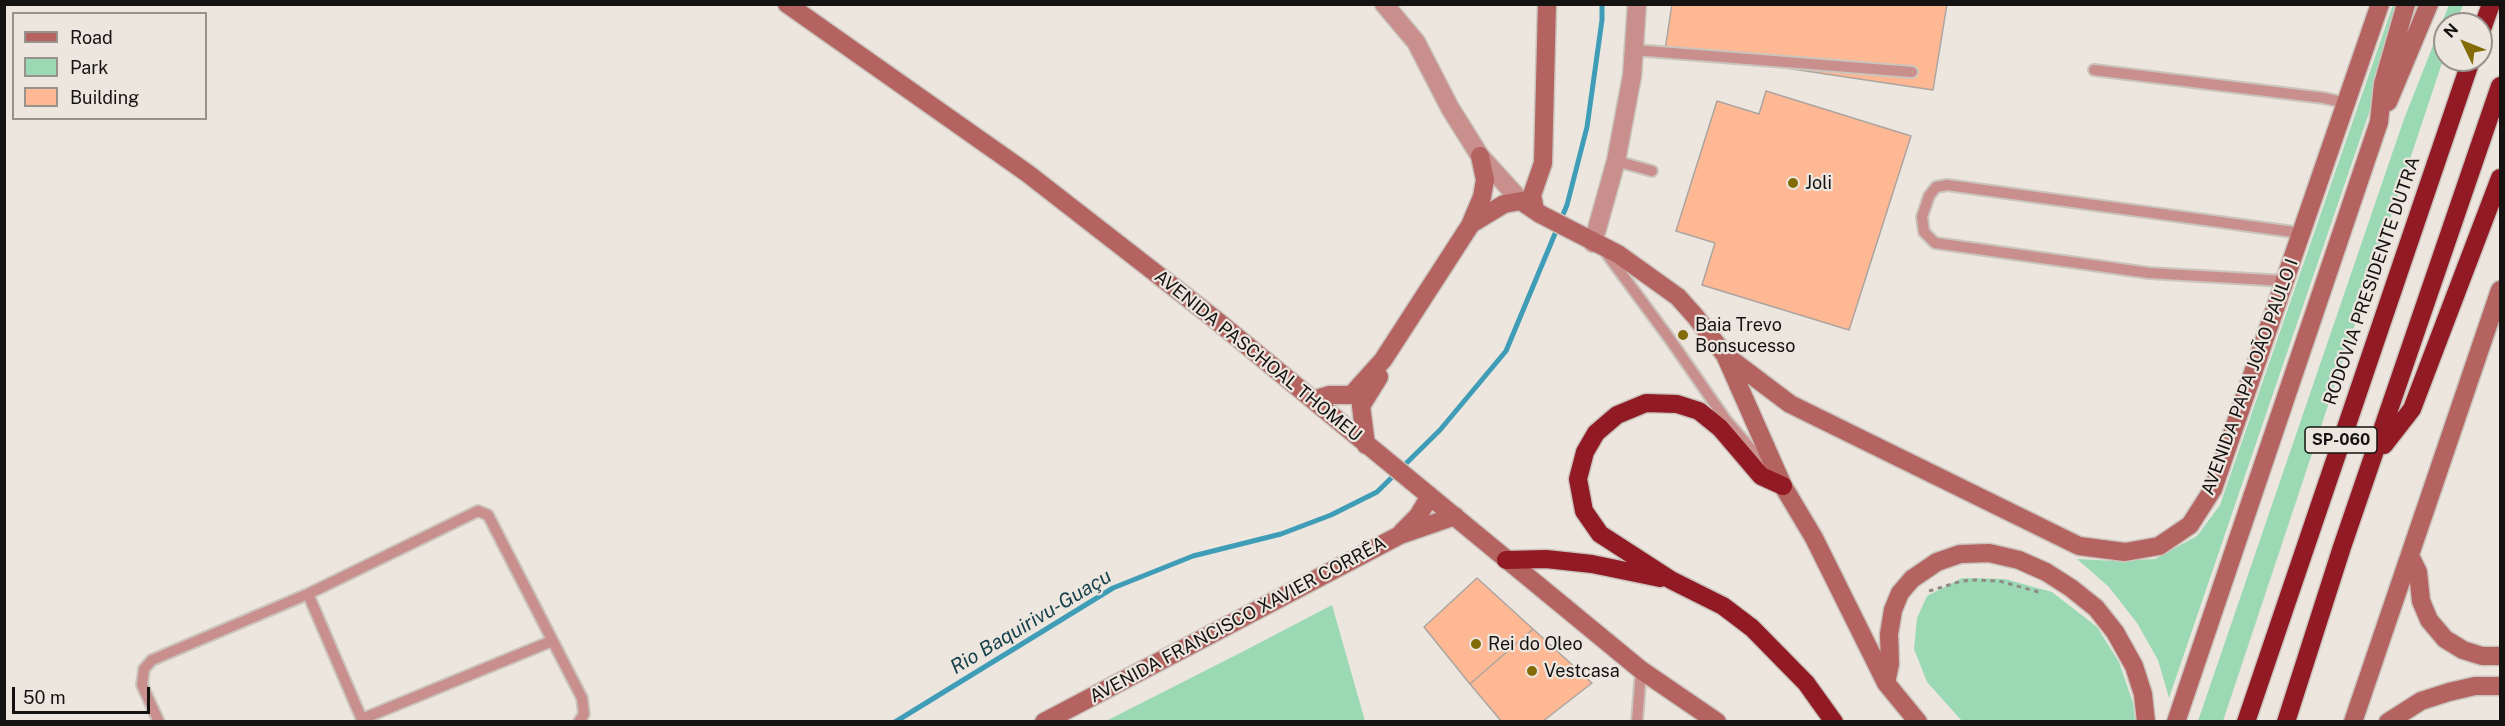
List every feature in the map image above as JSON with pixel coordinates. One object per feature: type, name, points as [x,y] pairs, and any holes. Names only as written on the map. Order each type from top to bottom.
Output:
[{"type":"highway","name":"RODOVIA PRESIDENTE DUTRA","points":[[2246,722],[2467,72]]},
{"type":"highway","name":"SP-060","points":[[2286,722],[2342,547],[2500,86]]},
{"type":"highway","points":[[2375,455],[2412,410],[2500,178]]},
{"type":"highway","points":[[1783,486],[1761,476],[1720,428],[1699,411],[1677,404],[1646,403],[1617,415],[1596,433],[1585,452],[1578,479],[1584,511],[1600,534],[1671,580],[1723,606],[1752,628],[1806,683],[1834,722]]},
{"type":"highway","points":[[1506,560],[1546,559],[1592,564],[1671,580]]},
{"type":"main road","name":"AVENIDA PASCHOAL THOMEU","points":[[788,4],[1027,173],[1216,320],[1641,670],[1717,722]]},
{"type":"main road","points":[[1532,208],[1532,195],[1543,163],[1548,4]]},
{"type":"main road","name":"AVENIDA PAPA JOÃO PAULO I","points":[[1725,355],[1790,404],[2079,546],[2125,552],[2159,546],[2190,525],[2213,489],[2380,4]]},
{"type":"main road","points":[[2379,122],[2383,84],[2406,4]]},
{"type":"main road","points":[[2176,722],[2379,122],[2429,4]]},
{"type":"main road","points":[[1313,400],[1329,395],[1351,395],[1383,360],[1471,224],[1482,198],[1485,180],[1480,156]]},
{"type":"main road","points":[[1471,224],[1504,204],[1532,208],[1618,254],[1678,297],[1725,355],[1783,486],[1814,538],[1886,683],[1918,722]]},
{"type":"main road","points":[[2353,722],[2500,290]]},
{"type":"main road","points":[[1370,448],[1361,406],[1380,375],[1383,360]]},
{"type":"main road","name":"AVENIDA FRANCISCO XAVIER CORRÊA","points":[[1400,535],[1418,516],[1430,496]]},
{"type":"main road","name":"AVENIDA FRANCISCO XAVIER CORRÊA","points":[[1044,722],[1400,535],[1455,516]]},
{"type":"main road","points":[[1886,683],[1890,664],[1889,634],[1893,610],[1900,593],[1912,579],[1937,562],[1960,554],[1989,553],[2019,560],[2046,572],[2096,608],[2115,632],[2134,666],[2143,694],[2146,722]]},
{"type":"main road","points":[[2410,556],[2418,572],[2421,602],[2429,620],[2445,639],[2463,650],[2482,656],[2500,656]]},
{"type":"main road","points":[[2388,722],[2421,701],[2475,686],[2500,686]]},
{"type":"street","points":[[1384,4],[1416,42],[1450,108],[1480,156],[1532,208]]},
{"type":"street","points":[[1597,244],[1632,76],[1637,4]]},
{"type":"lane","points":[[1634,50],[1912,72]]},
{"type":"lane","points":[[2094,69],[2324,98],[2346,103]]},
{"type":"lane","points":[[1616,161],[1653,171]]},
{"type":"lane","points":[[2285,280],[2149,273],[1935,243],[1924,232],[1922,217],[1929,196],[1936,187],[1947,184],[2301,233]]},
{"type":"lane","points":[[1597,244],[1669,338],[1726,420],[1783,486]]},
{"type":"lane","points":[[159,722],[142,685],[144,669],[152,660],[308,594],[478,511],[488,515],[584,704],[584,714],[579,722]]},
{"type":"lane","points":[[308,594],[363,720],[552,641]]},
{"type":"lane","points":[[1637,722],[1641,670]]},
{"type":"path","points":[[1924,592],[1962,581],[1999,581],[2042,593],[2051,598]]},
{"type":"green space","points":[[2393,5],[2398,5],[2396,34],[2169,698],[2158,660],[2137,623],[2109,587],[2077,559],[2115,561],[2155,559],[2197,536],[2220,505]]},
{"type":"green space","points":[[2449,5],[2463,5],[2460,12],[2446,12]]},
{"type":"green space","points":[[2433,46],[2433,72],[2439,72],[2223,721],[2198,721],[2404,119]]},
{"type":"green space","points":[[1962,578],[2005,579],[2052,592],[2097,627],[2119,662],[2133,703],[2135,721],[1962,721],[1927,682],[1914,649],[1917,618],[1927,596]]},
{"type":"green space","points":[[1332,605],[1365,721],[1106,721],[1242,652]]},
{"type":"building","points":[[1672,4],[1947,4],[1933,90],[1665,50]]},
{"type":"building","name":"Joli","points":[[1766,91],[1911,136],[1849,330],[1702,285],[1715,243],[1676,231],[1717,101],[1759,114]]},
{"type":"building","name":"Rei do Oleo","points":[[1477,578],[1533,629],[1470,684],[1424,627]]},
{"type":"building","name":"Vestcasa","points":[[1533,629],[1592,683],[1542,722],[1502,722],[1470,684]]},
{"type":"waterway","name":"Rio Baquirivu-Guaçu","points":[[895,722],[1113,588],[1193,556],[1281,534],[1331,515],[1377,492],[1440,430],[1506,351],[1567,205],[1587,127],[1602,20],[1602,4]]},
{"type":"place","name":"Joli","points":[[1793,183]]},
{"type":"place","name":"Baia Trevo Bonsucesso","points":[[1683,335]]},
{"type":"place","name":"Rei do Oleo","points":[[1476,644]]},
{"type":"place","name":"Vestcasa","points":[[1532,671]]}]
